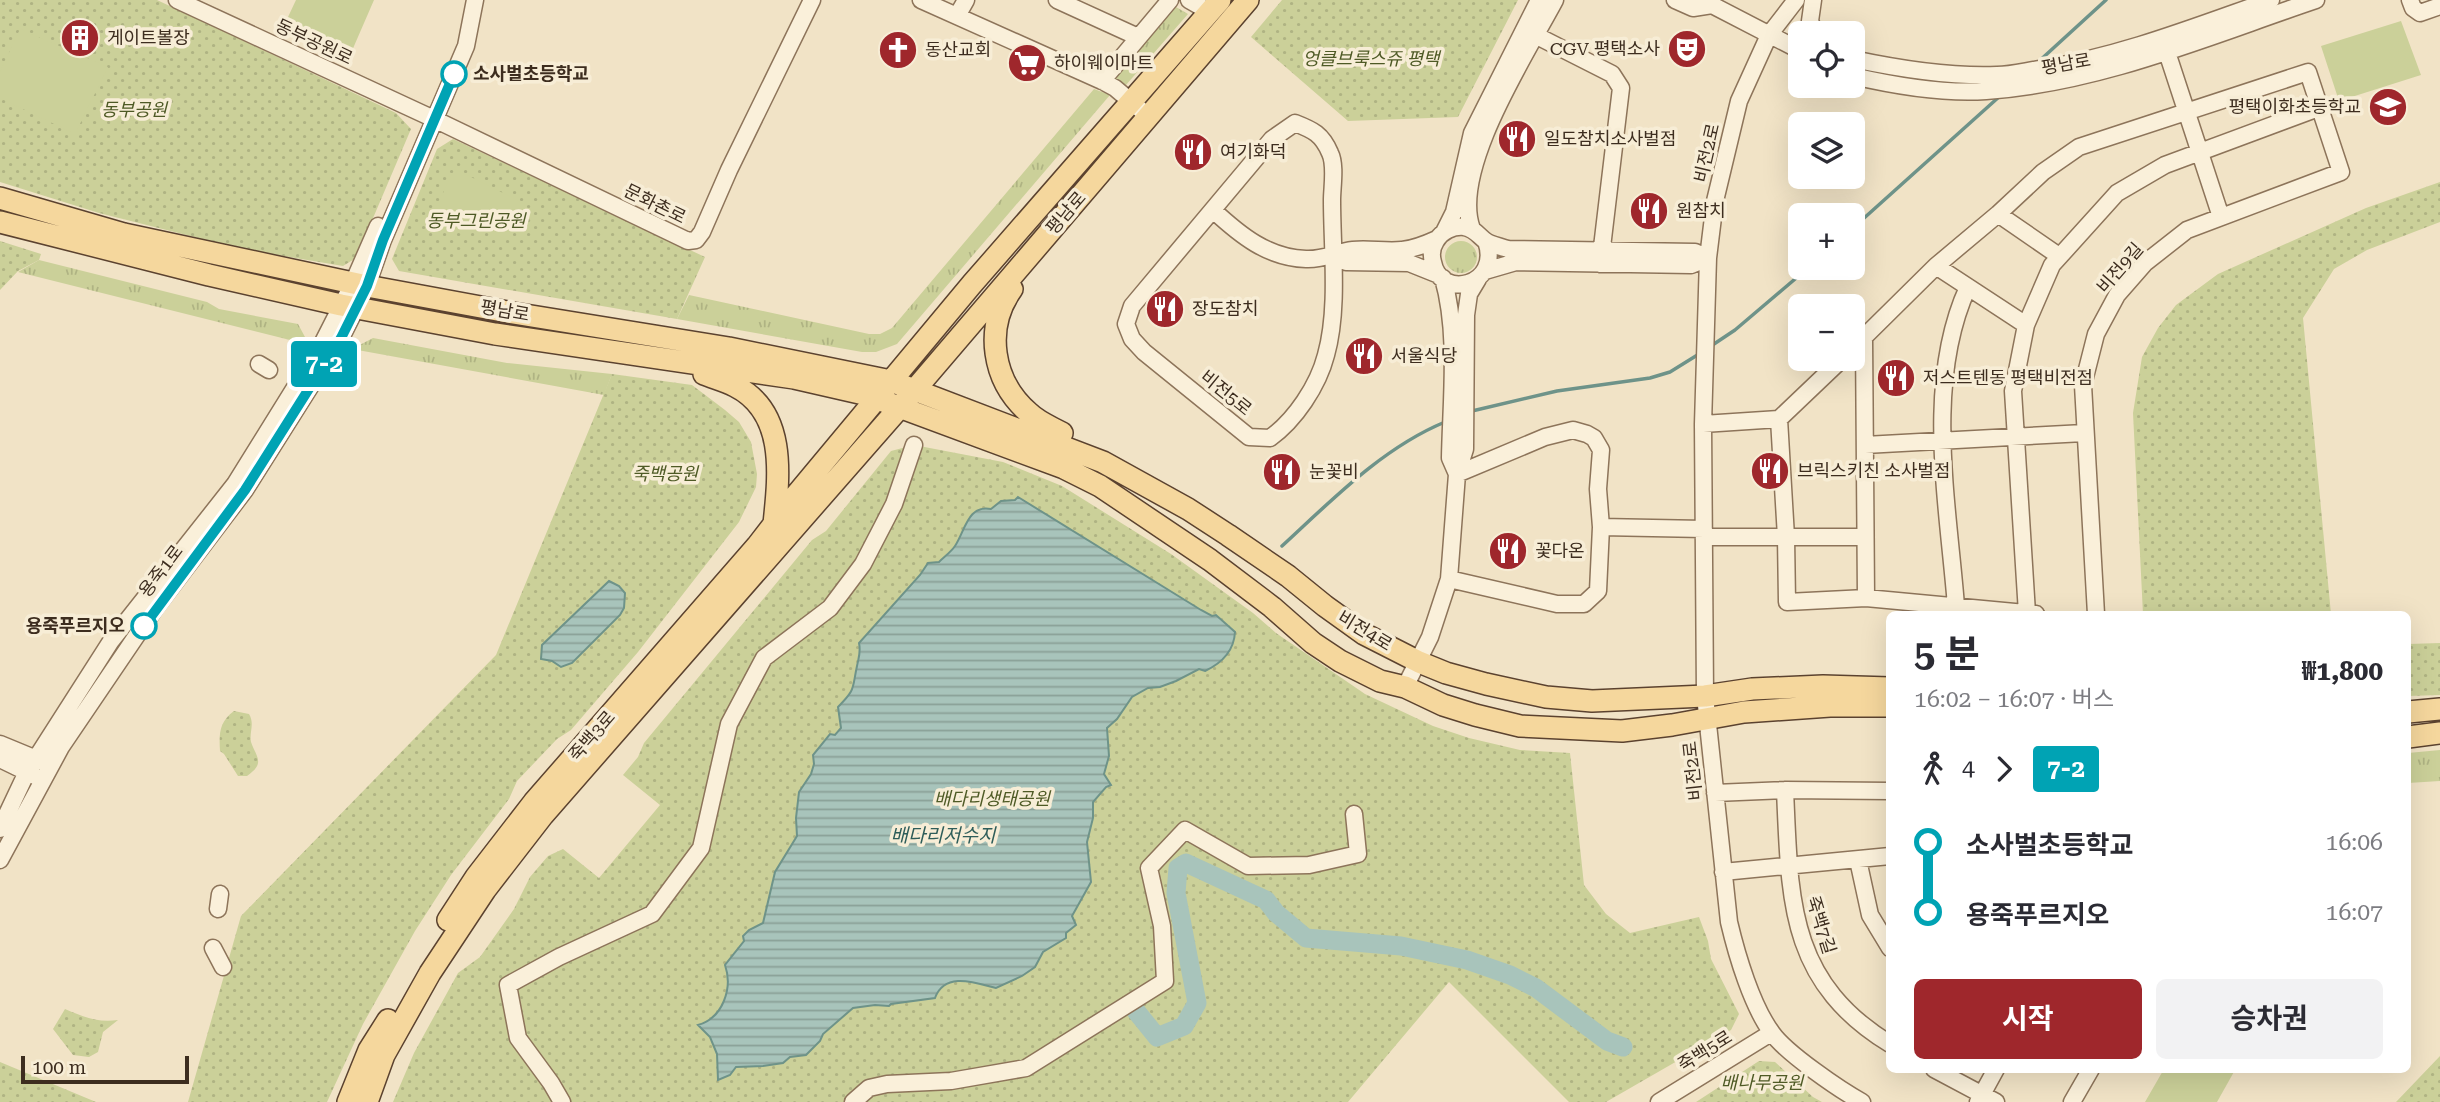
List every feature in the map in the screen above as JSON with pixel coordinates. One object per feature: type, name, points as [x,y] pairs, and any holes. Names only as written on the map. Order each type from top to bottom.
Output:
[{"type":"main road","name":"평남로","points":[[876,398],[1140,109],[1248,0]]},
{"type":"main road","name":"평남로","points":[[0,222],[349,307],[495,334],[794,379],[876,398],[900,407],[1083,192],[1215,6]]},
{"type":"main road","points":[[1083,192],[1065,227],[1002,303],[994,339],[995,356],[1004,382],[1028,413],[1113,457],[1134,478]]},
{"type":"main road","name":"평남로","points":[[0,198],[124,234],[360,284],[513,313],[729,348],[891,381]]},
{"type":"main road","points":[[669,361],[736,386],[753,399],[767,418],[775,438],[779,463],[774,524]]},
{"type":"main road","name":"비전4로","points":[[891,381],[1045,438],[1134,478],[1188,509],[1288,576],[1364,634],[1446,673],[1546,697],[1604,701],[1705,696],[1752,689],[1886,688]]},
{"type":"main road","name":"죽백3로","points":[[348,1102],[369,1050],[476,877],[534,802],[774,524],[876,398]]},
{"type":"main road","name":"비전4로","points":[[900,407],[1064,468],[1100,486],[1210,560],[1272,607],[1313,643],[1340,661],[1380,681],[1405,687],[1443,705],[1520,726],[1622,731],[1744,712],[1830,706],[1886,706]]},
{"type":"main road","name":"죽백3로","points":[[367,1102],[384,1055],[430,973],[485,890],[543,815],[900,407]]},
{"type":"main road","points":[[2411,712],[2440,709]]},
{"type":"main road","points":[[2411,737],[2440,733]]},
{"type":"street","name":"동부공원로","points":[[177,0],[430,117]]},
{"type":"street","points":[[0,829],[32,766],[111,640],[235,484],[321,344],[349,307],[383,240],[457,47],[466,0]]},
{"type":"street","points":[[430,117],[466,46],[475,0]]},
{"type":"street","name":"문화촌로","points":[[430,117],[688,241],[695,240],[702,232],[729,170],[812,0]]},
{"type":"street","points":[[921,0],[1102,81],[1140,109]]},
{"type":"street","points":[[957,16],[966,0]]},
{"type":"street","points":[[1057,0],[1138,37]]},
{"type":"street","points":[[1102,81],[1170,0]]},
{"type":"street","points":[[1189,0],[1215,6]]},
{"type":"street","points":[[1405,687],[1430,637],[1449,579],[1457,474],[1458,405],[1448,297],[1432,257],[1454,212],[1472,133],[1539,0]]},
{"type":"street","points":[[1555,0],[1499,104],[1480,148],[1468,195],[1467,215],[1472,229],[1486,241],[1508,249],[1600,257]]},
{"type":"street","points":[[1675,0],[1693,8],[1710,3],[1788,44]]},
{"type":"street","name":"비전2로","points":[[1796,0],[1769,35],[1739,101],[1715,201],[1708,258],[1703,424],[1705,696],[1729,922],[1738,958],[1771,1033],[1805,1063],[1862,1102]]},
{"type":"street","points":[[1810,21],[1813,0]]},
{"type":"street","name":"평남로","points":[[1865,61],[1919,71],[2000,75],[2078,63],[2164,44],[2271,0]]},
{"type":"street","points":[[1865,78],[1913,88],[1985,91],[2059,80],[2116,67],[2164,44],[2316,0]]},
{"type":"street","points":[[2410,0],[2413,8],[2420,13],[2440,6]]},
{"type":"street","points":[[1535,35],[1612,74],[1621,88],[1600,257]]},
{"type":"street","points":[[2164,44],[2221,217]]},
{"type":"street","name":"비전9길","points":[[1865,336],[1936,266],[2043,172],[2079,147],[2308,72],[2341,172],[2187,230],[2146,263],[2118,295],[2096,334],[2082,386],[2096,611]]},
{"type":"street","points":[[2032,611],[2013,391],[2026,325],[2052,265],[2117,193],[2165,165],[2321,107]]},
{"type":"street","name":"비전5로","points":[[1295,123],[1316,131],[1332,155],[1332,256],[1330,338],[1326,358],[1305,399],[1283,429],[1270,438],[1249,437],[1144,352],[1125,324],[1132,306],[1272,139],[1295,123]]},
{"type":"street","points":[[1213,210],[1249,241],[1272,253],[1306,259],[1352,250],[1401,250],[1419,247],[1453,228],[1472,229]]},
{"type":"street","points":[[1998,214],[2059,256]]},
{"type":"street","points":[[1458,405],[1469,294],[1489,260],[1486,241]]},
{"type":"street","points":[[1332,256],[1346,262],[1409,263],[1455,284],[1465,285],[1481,275],[1516,262],[1695,252],[1708,258]]},
{"type":"street","points":[[1936,266],[2026,325]]},
{"type":"street","points":[[1956,606],[1943,441],[1944,372],[1961,304],[1968,287]]},
{"type":"street","name":"용죽1로","points":[[0,860],[61,747],[156,607],[245,490],[341,338],[349,307]]},
{"type":"street","points":[[1703,424],[1779,419],[1829,371]]},
{"type":"street","name":"비전9길","points":[[1861,371],[1865,445],[1866,598]]},
{"type":"street","points":[[1779,419],[1787,601],[1866,598],[2004,611]]},
{"type":"street","points":[[1449,579],[1557,604],[1584,604],[1598,591],[1601,527],[1598,489],[1601,450],[1594,438],[1573,430],[1545,438],[1457,474]]},
{"type":"street","points":[[1865,445],[2015,439],[2084,433]]},
{"type":"street","points":[[562,1102],[518,1038],[508,985],[559,957],[652,914],[701,848],[729,724],[764,658],[831,607],[863,564],[894,504],[914,445]]},
{"type":"street","points":[[1601,527],[1786,537],[1866,537]]},
{"type":"street","points":[[0,744],[32,766],[43,780]]},
{"type":"street","points":[[0,759],[32,766],[51,765]]},
{"type":"street","points":[[1715,793],[1783,790],[1886,791]]},
{"type":"street","name":"죽백7길","points":[[1783,790],[1790,889],[1804,948],[1824,986],[1850,1015],[1886,1041]]},
{"type":"street","points":[[853,1102],[869,1088],[887,1084],[951,1082],[1026,1068],[1165,981],[1162,926],[1149,868],[1185,830],[1248,866],[1309,865],[1358,855],[1354,814]]},
{"type":"street","points":[[1723,872],[1886,856]]},
{"type":"street","points":[[1858,860],[1870,915],[1886,941]]},
{"type":"street","points":[[214,948],[223,967]]},
{"type":"street","name":"죽백5로","points":[[1659,1102],[1771,1033]]},
{"type":"street","points":[[1941,1073],[1985,1099],[1995,1073]]},
{"type":"street","points":[[2072,1102],[2089,1073]]},
{"type":"green space","name":"동부공원","points":[[0,0],[157,0],[396,113],[411,129],[356,258],[343,266],[242,249],[99,213],[0,182]]},
{"type":"green space","points":[[296,0],[374,0],[351,53],[290,25],[288,17]]},
{"type":"green space","name":"엉클브룩스쥬 평택","points":[[1282,0],[1518,0],[1458,117],[1348,121],[1251,37]]},
{"type":"green space","points":[[1176,7],[1188,14],[1126,85],[1113,78]]},
{"type":"green space","points":[[2401,21],[2421,75],[2339,101],[2321,46]]},
{"type":"green space","points":[[20,29],[108,67],[75,134],[0,98],[0,72]]},
{"type":"green space","points":[[1094,89],[1110,95],[897,344],[876,352],[862,352],[677,319],[689,295],[869,334],[880,334],[892,328]]},
{"type":"green space","name":"동부그린공원","points":[[453,139],[705,257],[677,319],[399,271],[392,259],[437,149]]},
{"type":"green space","points":[[455,169],[525,204],[507,240],[437,205]]},
{"type":"green space","points":[[2440,182],[2440,222],[2367,250],[2334,269],[2303,318],[2331,611],[2143,611],[2133,413],[2142,357],[2158,328],[2176,305],[2218,274],[2366,208]]},
{"type":"green space","points":[[0,241],[41,254],[39,260],[18,271],[0,290]]},
{"type":"green space","points":[[1461,241],[1472,246],[1477,257],[1472,268],[1461,273],[1450,268],[1445,257],[1450,246]]},
{"type":"green space","points":[[39,260],[207,302],[219,309],[298,324],[305,337],[302,343],[18,272]]},
{"type":"green space","points":[[373,338],[507,363],[612,374],[604,395],[352,349]]},
{"type":"green space","name":"죽백공원","points":[[612,374],[692,385],[739,422],[751,442],[757,474],[756,487],[739,522],[638,652],[571,730],[557,739],[517,781],[509,799],[451,875],[415,931],[363,1024],[327,1102],[188,1102],[241,916],[496,655]]},
{"type":"green space","name":"배다리생태공원","points":[[914,445],[1003,462],[1062,486],[1171,554],[1253,613],[1276,633],[1365,694],[1433,726],[1520,750],[1570,753],[1584,885],[1606,914],[1630,933],[1699,917],[1711,959],[1739,1014],[1731,1030],[1606,1102],[1569,1102],[1449,982],[1348,1102],[393,1102],[414,1053],[458,973],[480,957],[514,909],[530,877],[548,856],[563,849],[599,878],[660,805],[623,775],[638,757],[644,743],[812,540],[826,531],[891,451]]},
{"type":"green space","points":[[2440,643],[2440,695],[2411,696],[2411,644]]},
{"type":"green space","points":[[234,711],[249,714],[252,721],[251,742],[258,763],[247,776],[238,776],[220,751],[221,729]]},
{"type":"green space","points":[[2440,750],[2440,781],[2411,783],[2411,753]]},
{"type":"green space","points":[[65,1009],[97,1020],[118,1020],[103,1032],[98,1052],[89,1057],[73,1055],[53,1029]]},
{"type":"green space","points":[[2440,1056],[2440,1102],[2396,1102]]},
{"type":"green space","name":"배나무공원","points":[[1759,1061],[1775,1062],[1822,1102],[1696,1102]]},
{"type":"green space","points":[[0,1062],[96,1102],[0,1102]]},
{"type":"green space","points":[[2162,1073],[2233,1073],[2217,1102],[2145,1102]]},
{"type":"water","name":"배다리저수지","points":[[1018,497],[1201,610],[1212,616],[1216,615],[1235,632],[1230,651],[1205,671],[1199,669],[1176,681],[1148,688],[1132,697],[1117,719],[1107,728],[1109,756],[1104,774],[1111,785],[1093,802],[1093,818],[1087,842],[1091,882],[1072,916],[1076,925],[1066,933],[1066,938],[1043,952],[1035,967],[996,988],[971,982],[953,982],[946,984],[935,998],[889,1006],[853,1008],[823,1034],[806,1055],[790,1057],[783,1063],[736,1067],[730,1075],[718,1080],[717,1054],[710,1037],[698,1025],[714,1016],[720,1009],[727,992],[725,965],[744,941],[743,936],[763,923],[775,872],[797,836],[799,792],[811,774],[813,755],[830,734],[835,735],[841,728],[838,707],[852,688],[860,654],[859,643],[928,563],[939,562],[952,550],[972,515],[983,509],[991,509],[1001,501],[1015,500]]},
{"type":"water","points":[[609,581],[625,593],[624,608],[620,615],[572,663],[561,667],[552,661],[541,659],[542,645]]},
{"type":"waterway","points":[[2037,63],[2106,0]]},
{"type":"waterway","points":[[1865,217],[2000,96]]},
{"type":"waterway","points":[[1711,346],[1735,330],[1794,280]]},
{"type":"waterway","points":[[1472,411],[1557,391],[1650,378],[1670,372],[1699,354]]},
{"type":"waterway","points":[[1282,546],[1338,494],[1379,461],[1400,446],[1445,422]]},
{"type":"waterway","points":[[1136,1011],[1157,1037],[1184,1026],[1197,1003],[1176,893],[1178,868],[1186,863],[1266,900],[1276,913],[1306,938],[1401,946],[1467,960],[1510,975],[1536,988],[1607,1041],[1623,1047]]},
{"type":"bus line","name":"7-2","points":[[144,626],[245,490],[341,338],[367,286],[383,240],[454,74]]},
{"type":"place","name":"게이트볼장","points":[[80,38]]},
{"type":"place","name":"CGV 평택소사","points":[[1687,49]]},
{"type":"place","name":"동산교회","points":[[898,50]]},
{"type":"place","name":"하이웨이마트","points":[[1027,63]]},
{"type":"place","name":"소사벌초등학교","points":[[454,74]]},
{"type":"place","name":"평택이화초등학교","points":[[2388,107]]},
{"type":"place","name":"일도참치소사벌점","points":[[1517,139]]},
{"type":"place","name":"여기화덕","points":[[1193,152]]},
{"type":"place","name":"원참치","points":[[1649,211]]},
{"type":"place","name":"장도참치","points":[[1165,309]]},
{"type":"place","name":"서울식당","points":[[1364,356]]},
{"type":"place","name":"저스트텐동 평택비전점","points":[[1896,378]]},
{"type":"place","name":"브릭스키친 소사벌점","points":[[1770,471]]},
{"type":"place","name":"눈꽃비","points":[[1282,472]]},
{"type":"place","name":"꽃다온","points":[[1508,551]]},
{"type":"place","name":"용죽푸르지오","points":[[144,626]]}]
